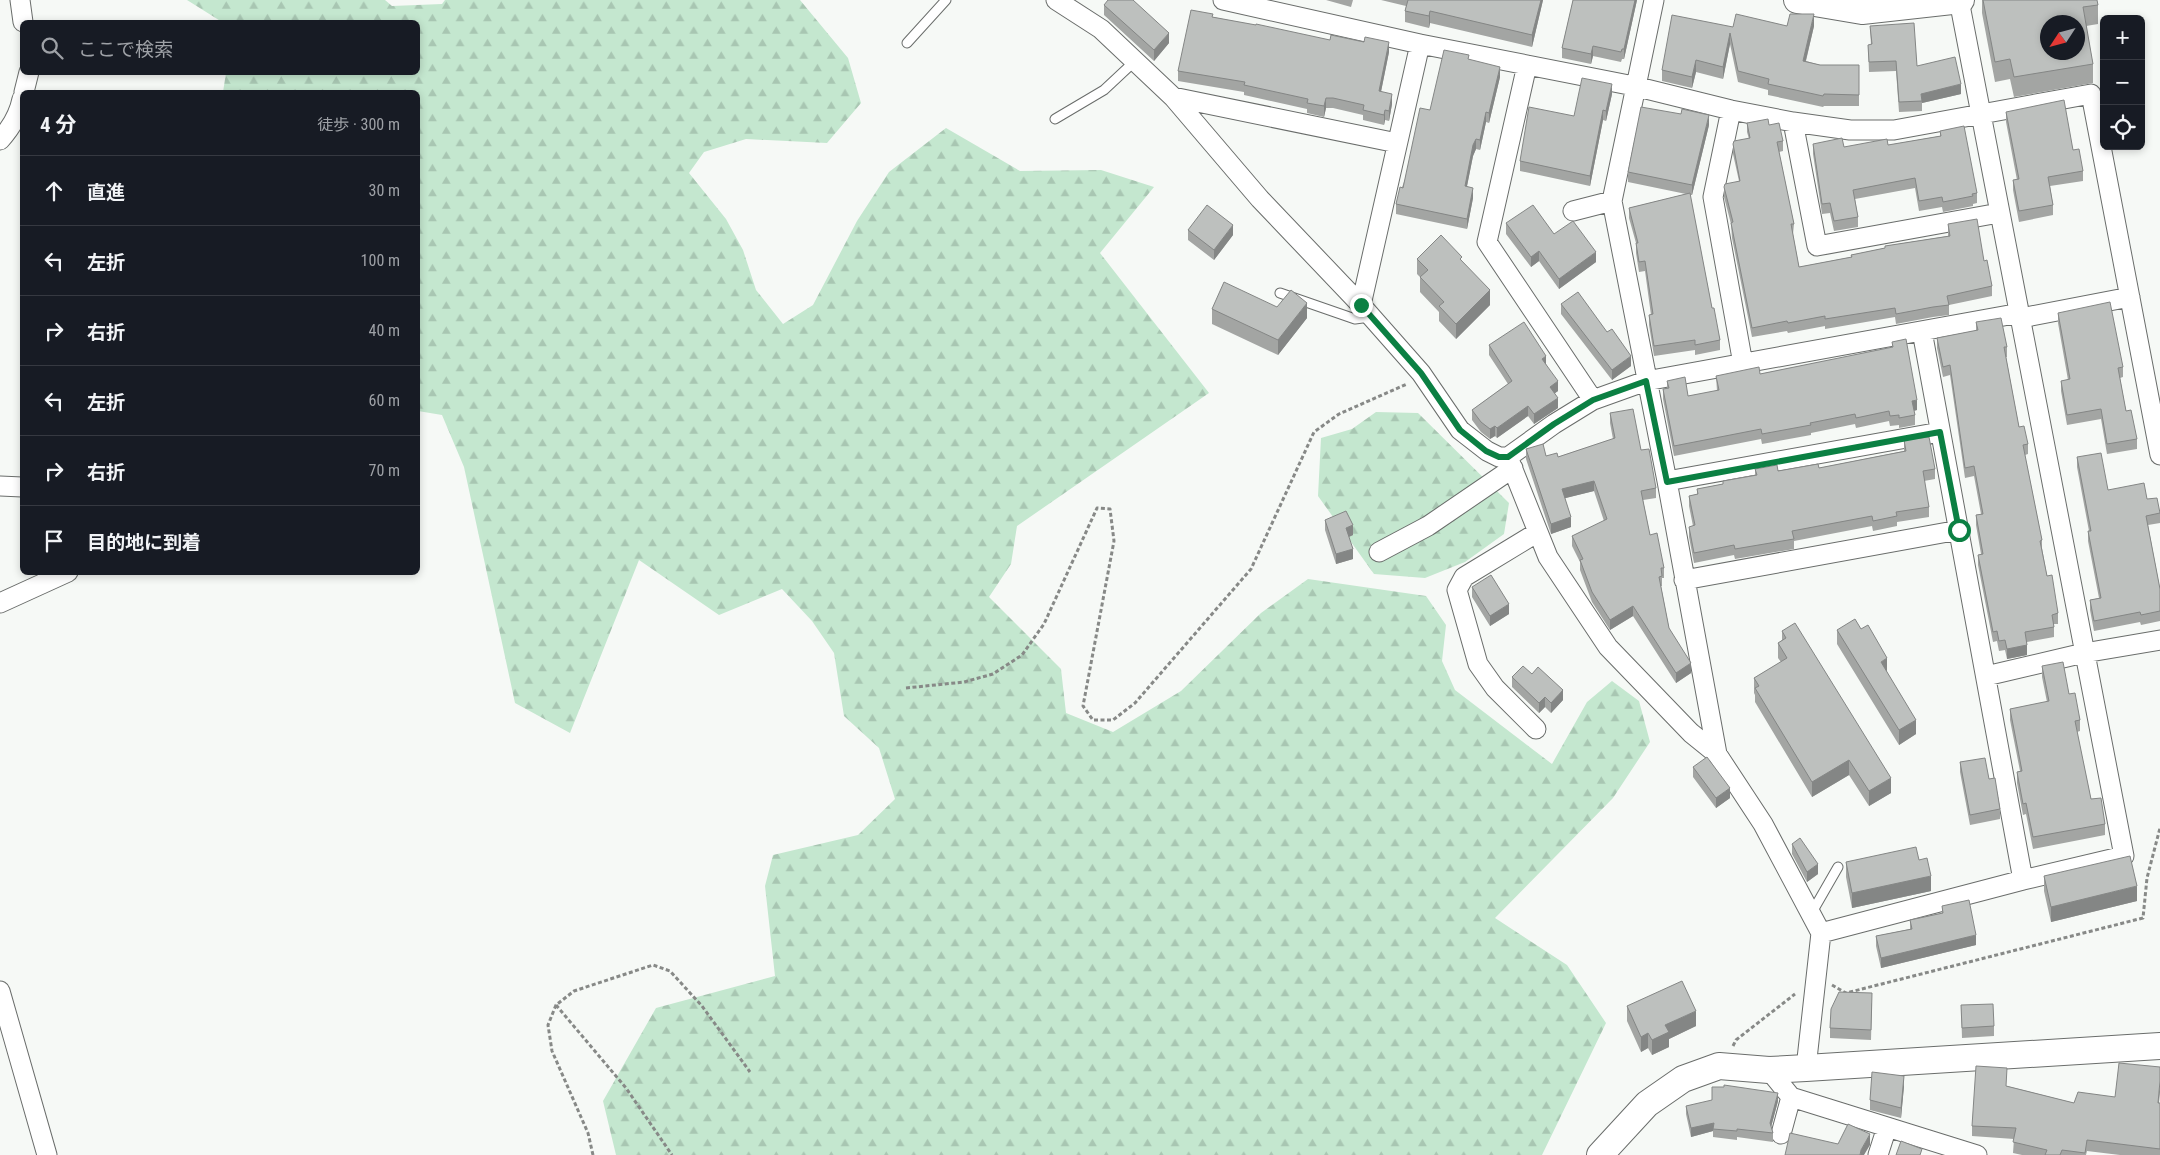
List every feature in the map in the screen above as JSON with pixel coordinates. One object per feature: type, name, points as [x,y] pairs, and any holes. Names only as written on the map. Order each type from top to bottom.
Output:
[{"type":"street","points":[[20,0],[23,20]]},
{"type":"street","points":[[1056,0],[1101,29],[1173,97],[1260,199],[1366,311],[1421,373],[1460,430],[1486,451],[1511,463],[1548,557],[1608,647],[1692,733],[1717,754],[1763,824],[1821,933],[1806,1068]]},
{"type":"street","points":[[1223,0],[1282,6],[1420,44],[1634,86],[1731,110],[1793,122],[1850,130],[1894,130],[2091,94],[2160,455]]},
{"type":"street","points":[[1654,0],[1634,86],[1612,201],[1667,482],[1717,754]]},
{"type":"street","points":[[1797,0],[1862,11],[1960,0],[1999,213],[2124,856],[2023,880],[1821,933]]},
{"type":"street","points":[[1366,311],[1397,143],[1420,44]]},
{"type":"street","points":[[1526,65],[1488,242],[1593,400]]},
{"type":"street","points":[[24,90],[28,75]]},
{"type":"street","points":[[1173,97],[1397,143]]},
{"type":"street","points":[[0,140],[6,134],[20,109]]},
{"type":"street","points":[[1731,110],[1712,197],[1744,364]]},
{"type":"street","points":[[1793,122],[1817,246],[1999,213]]},
{"type":"street","points":[[1573,211],[1612,201]]},
{"type":"street","points":[[1379,552],[1428,526],[1511,463],[1554,424],[1593,400],[1646,381],[1922,331],[2130,297]]},
{"type":"street","points":[[1922,331],[2023,880]]},
{"type":"street","points":[[1667,482],[1940,432]]},
{"type":"street","points":[[0,486],[20,487]]},
{"type":"street","points":[[1684,580],[1959,530]]},
{"type":"street","points":[[1536,729],[1495,688],[1478,664],[1457,590],[1464,577],[1538,532]]},
{"type":"street","points":[[0,603],[61,575]]},
{"type":"street","points":[[1986,676],[2084,653],[2160,640]]},
{"type":"street","points":[[0,990],[46,1155]]},
{"type":"street","points":[[1600,1155],[1647,1104],[1683,1079],[1719,1066],[1769,1070],[2160,1046]]},
{"type":"street","points":[[1769,1070],[1791,1096],[1977,1155]]},
{"type":"street","points":[[1780,1134],[1791,1096]]},
{"type":"street","points":[[1878,1155],[1887,1127]]},
{"type":"lane","points":[[907,42],[946,0]]},
{"type":"lane","points":[[1055,119],[1104,90],[1135,61]]},
{"type":"lane","points":[[1280,293],[1355,319],[1366,311]]},
{"type":"lane","points":[[1812,914],[1838,867]]},
{"type":"path","points":[[906,688],[964,682],[993,674],[1022,655],[1044,624],[1097,508],[1110,509],[1114,541],[1082,706],[1093,720],[1113,720],[1135,703],[1188,639],[1251,569],[1314,432],[1339,414],[1406,385]]},
{"type":"path","points":[[1719,1066],[1736,1040],[1817,976],[1846,993],[2143,918],[2147,878],[2160,828]]},
{"type":"path","points":[[593,1155],[588,1133],[552,1051],[548,1025],[556,1005],[574,991],[653,966],[670,972],[702,1006],[750,1072]]},
{"type":"path","points":[[556,1005],[626,1088],[672,1155]]},
{"type":"green space","points":[[187,0],[385,0],[392,6],[442,4],[445,0],[800,0],[848,58],[861,103],[827,143],[746,139],[704,152],[689,173],[726,219],[743,250],[756,290],[783,324],[813,305],[857,221],[889,172],[946,128],[1020,171],[1101,170],[1154,187],[1100,253],[1209,393],[1017,526],[1011,564],[989,597],[1061,669],[1066,713],[1113,732],[1181,691],[1261,613],[1308,579],[1426,596],[1446,625],[1442,661],[1455,690],[1552,764],[1587,702],[1612,681],[1639,701],[1650,742],[1613,798],[1495,918],[1567,965],[1606,1023],[1542,1155],[616,1155],[603,1101],[656,1008],[775,976],[765,886],[773,855],[858,835],[895,799],[879,748],[844,716],[834,653],[812,621],[782,589],[719,615],[639,560],[570,733],[515,703],[464,467],[442,415],[420,411],[420,90],[223,90],[226,75],[420,75],[420,20],[219,20]]},
{"type":"green space","points":[[1376,412],[1418,413],[1509,503],[1504,534],[1465,562],[1425,578],[1374,574],[1318,496],[1321,438],[1352,429]]},
{"type":"building","points":[[1108,0],[1133,0],[1169,33],[1154,50],[1104,5]]},
{"type":"building","points":[[1408,0],[1541,0],[1532,35],[1430,11],[1429,16],[1405,11]]},
{"type":"building","points":[[1573,0],[1635,0],[1624,49],[1621,52],[1593,46],[1591,54],[1562,48]]},
{"type":"building","points":[[1983,0],[2097,0],[2098,5],[2083,7],[2084,15],[2040,15],[2040,60],[2085,60],[2085,18],[2093,64],[2014,77],[2010,59],[1995,62]]},
{"type":"building","points":[[1191,10],[1213,14],[1212,17],[1256,24],[1330,40],[1331,35],[1364,42],[1365,37],[1389,42],[1379,91],[1392,94],[1389,111],[1385,110],[1384,115],[1363,110],[1364,105],[1333,98],[1326,98],[1324,106],[1307,103],[1308,99],[1244,85],[1245,82],[1178,71]]},
{"type":"building","points":[[1736,14],[1787,26],[1790,14],[1814,14],[1803,61],[1820,65],[1859,65],[1859,95],[1824,94],[1823,96],[1768,84],[1769,79],[1738,71],[1730,33],[1723,67],[1696,60],[1692,77],[1662,70],[1672,15],[1733,27]]},
{"type":"building","points":[[1914,23],[1917,66],[1955,57],[1961,84],[1921,94],[1922,101],[1899,102],[1896,61],[1869,62],[1868,45],[1872,44],[1870,26]]},
{"type":"building","points":[[1444,50],[1469,55],[1468,59],[1500,67],[1489,113],[1486,112],[1480,140],[1476,139],[1473,145],[1465,186],[1473,188],[1467,219],[1396,204],[1400,187],[1403,188],[1420,108],[1430,110]]},
{"type":"building","points":[[1582,78],[1612,84],[1606,111],[1603,110],[1590,176],[1520,161],[1529,107],[1574,116]]},
{"type":"building","points":[[2064,100],[2073,150],[2079,149],[2083,171],[2048,177],[2053,205],[2019,211],[2013,180],[2019,179],[2006,112]]},
{"type":"building","points":[[1641,107],[1681,114],[1682,109],[1709,115],[1692,185],[1628,172]]},
{"type":"building","points":[[1768,119],[1769,125],[1779,123],[1783,141],[1777,142],[1794,224],[1791,224],[1799,267],[1852,257],[1851,255],[1885,248],[1885,246],[1950,236],[1948,224],[1977,219],[1984,261],[1987,260],[1992,286],[1947,296],[1949,305],[1896,314],[1895,308],[1825,319],[1825,316],[1752,328],[1731,223],[1733,222],[1724,187],[1725,184],[1740,181],[1734,141],[1750,138],[1747,123]]},
{"type":"building","points":[[1964,126],[1977,193],[1972,194],[1973,196],[1943,202],[1942,197],[1919,201],[1915,178],[1853,190],[1858,217],[1834,221],[1830,203],[1822,204],[1813,144],[1842,138],[1844,147],[1887,139],[1888,145],[1941,136],[1940,131]]},
{"type":"building","points":[[1690,193],[1720,340],[1695,345],[1695,340],[1654,346],[1649,315],[1653,314],[1645,261],[1639,262],[1636,243],[1638,243],[1629,208]]},
{"type":"building","points":[[1207,205],[1233,225],[1214,250],[1188,230]]},
{"type":"building","points":[[1533,205],[1554,234],[1573,221],[1596,252],[1559,279],[1539,251],[1531,257],[1506,223]]},
{"type":"building","points":[[1441,235],[1462,257],[1460,259],[1490,290],[1456,324],[1439,306],[1444,302],[1420,277],[1428,270],[1417,259]]},
{"type":"building","points":[[1224,282],[1277,307],[1291,290],[1307,303],[1278,340],[1212,309]]},
{"type":"building","points":[[1578,292],[1607,332],[1612,329],[1631,356],[1612,370],[1561,304]]},
{"type":"building","points":[[2110,302],[2123,367],[2118,368],[2126,411],[2131,410],[2137,439],[2107,444],[2101,409],[2067,415],[2061,381],[2070,379],[2058,313]]},
{"type":"building","points":[[2001,318],[2007,347],[2004,347],[2019,427],[2024,426],[2028,444],[2023,445],[2042,540],[2040,541],[2047,576],[2052,575],[2058,613],[2052,615],[2054,627],[2025,632],[2027,645],[2007,649],[2005,640],[1999,641],[1997,631],[1993,632],[1978,555],[1983,554],[1976,515],[1983,514],[1974,466],[1965,468],[1950,365],[1943,367],[1937,338],[1978,330],[1976,322]]},
{"type":"building","points":[[1524,322],[1546,356],[1542,359],[1558,381],[1550,387],[1558,398],[1534,414],[1528,406],[1497,428],[1495,426],[1490,429],[1481,422],[1472,410],[1512,381],[1489,345]]},
{"type":"building","points":[[1906,339],[1917,400],[1912,401],[1915,415],[1899,418],[1899,415],[1890,416],[1889,411],[1856,418],[1855,414],[1810,423],[1811,425],[1762,434],[1761,429],[1674,446],[1663,389],[1669,388],[1667,381],[1685,377],[1688,396],[1719,390],[1716,376],[1759,367],[1760,374],[1893,347],[1892,342]]},
{"type":"building","points":[[1633,409],[1641,450],[1649,449],[1656,488],[1641,491],[1650,535],[1657,533],[1664,568],[1661,568],[1662,576],[1659,577],[1669,628],[1691,663],[1676,673],[1633,606],[1610,620],[1592,592],[1580,560],[1583,559],[1572,536],[1607,519],[1594,481],[1562,489],[1571,517],[1551,524],[1526,449],[1543,444],[1546,456],[1557,453],[1558,457],[1615,438],[1610,413]]},
{"type":"building","points":[[1929,437],[1935,469],[1923,471],[1929,507],[1896,512],[1897,516],[1873,521],[1872,516],[1792,531],[1794,539],[1735,549],[1734,545],[1694,553],[1689,527],[1695,525],[1689,496],[1698,494],[1697,489],[1723,484],[1723,481],[1757,475],[1755,469],[1777,465],[1778,471],[1818,464],[1819,468],[1906,451],[1904,440]]},
{"type":"building","points":[[2101,453],[2108,490],[2144,483],[2147,499],[2157,498],[2160,513],[2146,516],[2160,589],[2160,611],[2141,615],[2140,612],[2094,621],[2090,600],[2101,598],[2088,531],[2091,531],[2077,457]]},
{"type":"building","points":[[1346,511],[1353,525],[1346,528],[1353,549],[1336,554],[1325,520]]},
{"type":"building","points":[[1491,575],[1509,604],[1490,616],[1472,587]]},
{"type":"building","points":[[1855,619],[1861,629],[1868,625],[1887,658],[1881,662],[1916,720],[1899,730],[1837,630]]},
{"type":"building","points":[[1795,623],[1891,778],[1869,791],[1849,760],[1812,782],[1755,688],[1759,686],[1754,678],[1787,658],[1778,643],[1786,638],[1782,631]]},
{"type":"building","points":[[2063,662],[2069,694],[2075,693],[2080,720],[2075,721],[2091,799],[2101,798],[2105,824],[2033,837],[2026,803],[2023,804],[2017,772],[2022,771],[2010,709],[2049,701],[2042,666]]},
{"type":"building","points":[[1523,666],[1532,674],[1538,667],[1563,690],[1551,703],[1545,697],[1539,703],[1512,677]]},
{"type":"building","points":[[1707,757],[1730,788],[1716,798],[1693,767]]},
{"type":"building","points":[[1985,758],[1989,779],[1995,778],[2000,809],[1970,815],[1960,762]]},
{"type":"building","points":[[1800,838],[1818,864],[1807,872],[1792,844]]},
{"type":"building","points":[[1916,847],[1919,860],[1927,858],[1931,876],[1852,893],[1846,862]]},
{"type":"building","points":[[2130,856],[2137,886],[2051,907],[2044,876]]},
{"type":"building","points":[[1969,900],[1976,935],[1881,958],[1876,936],[1912,929],[1910,920],[1943,913],[1942,906]]},
{"type":"building","points":[[1682,981],[1696,1011],[1665,1025],[1669,1032],[1652,1040],[1648,1033],[1641,1037],[1627,1006]]},
{"type":"building","points":[[1839,992],[1872,993],[1871,1030],[1830,1028],[1831,1009]]},
{"type":"building","points":[[1993,1004],[1994,1026],[1962,1028],[1961,1005]]},
{"type":"building","points":[[2119,1063],[2160,1067],[2158,1103],[2160,1103],[2160,1149],[2087,1140],[2085,1153],[2062,1150],[2060,1155],[2045,1155],[2047,1150],[2013,1142],[2016,1128],[1972,1126],[1976,1066],[2007,1068],[2006,1086],[2074,1103],[2078,1092],[2115,1097]]},
{"type":"building","points":[[1872,1072],[1904,1076],[1901,1108],[1870,1100]]},
{"type":"building","points":[[1724,1085],[1778,1093],[1770,1123],[1773,1133],[1737,1129],[1737,1131],[1713,1129],[1714,1123],[1691,1128],[1686,1106],[1712,1100],[1712,1087],[1724,1087]]},
{"type":"building","points":[[1848,1124],[1870,1134],[1860,1155],[1785,1155],[1790,1133],[1838,1144]]},
{"type":"building","points":[[1901,1141],[1922,1149],[1920,1155],[1896,1155]]},
{"type":"route","points":[[1361,305],[1421,373],[1460,430],[1486,451],[1499,457],[1508,457],[1554,424],[1593,400],[1646,381],[1667,482],[1940,432],[1959,530]]}]
